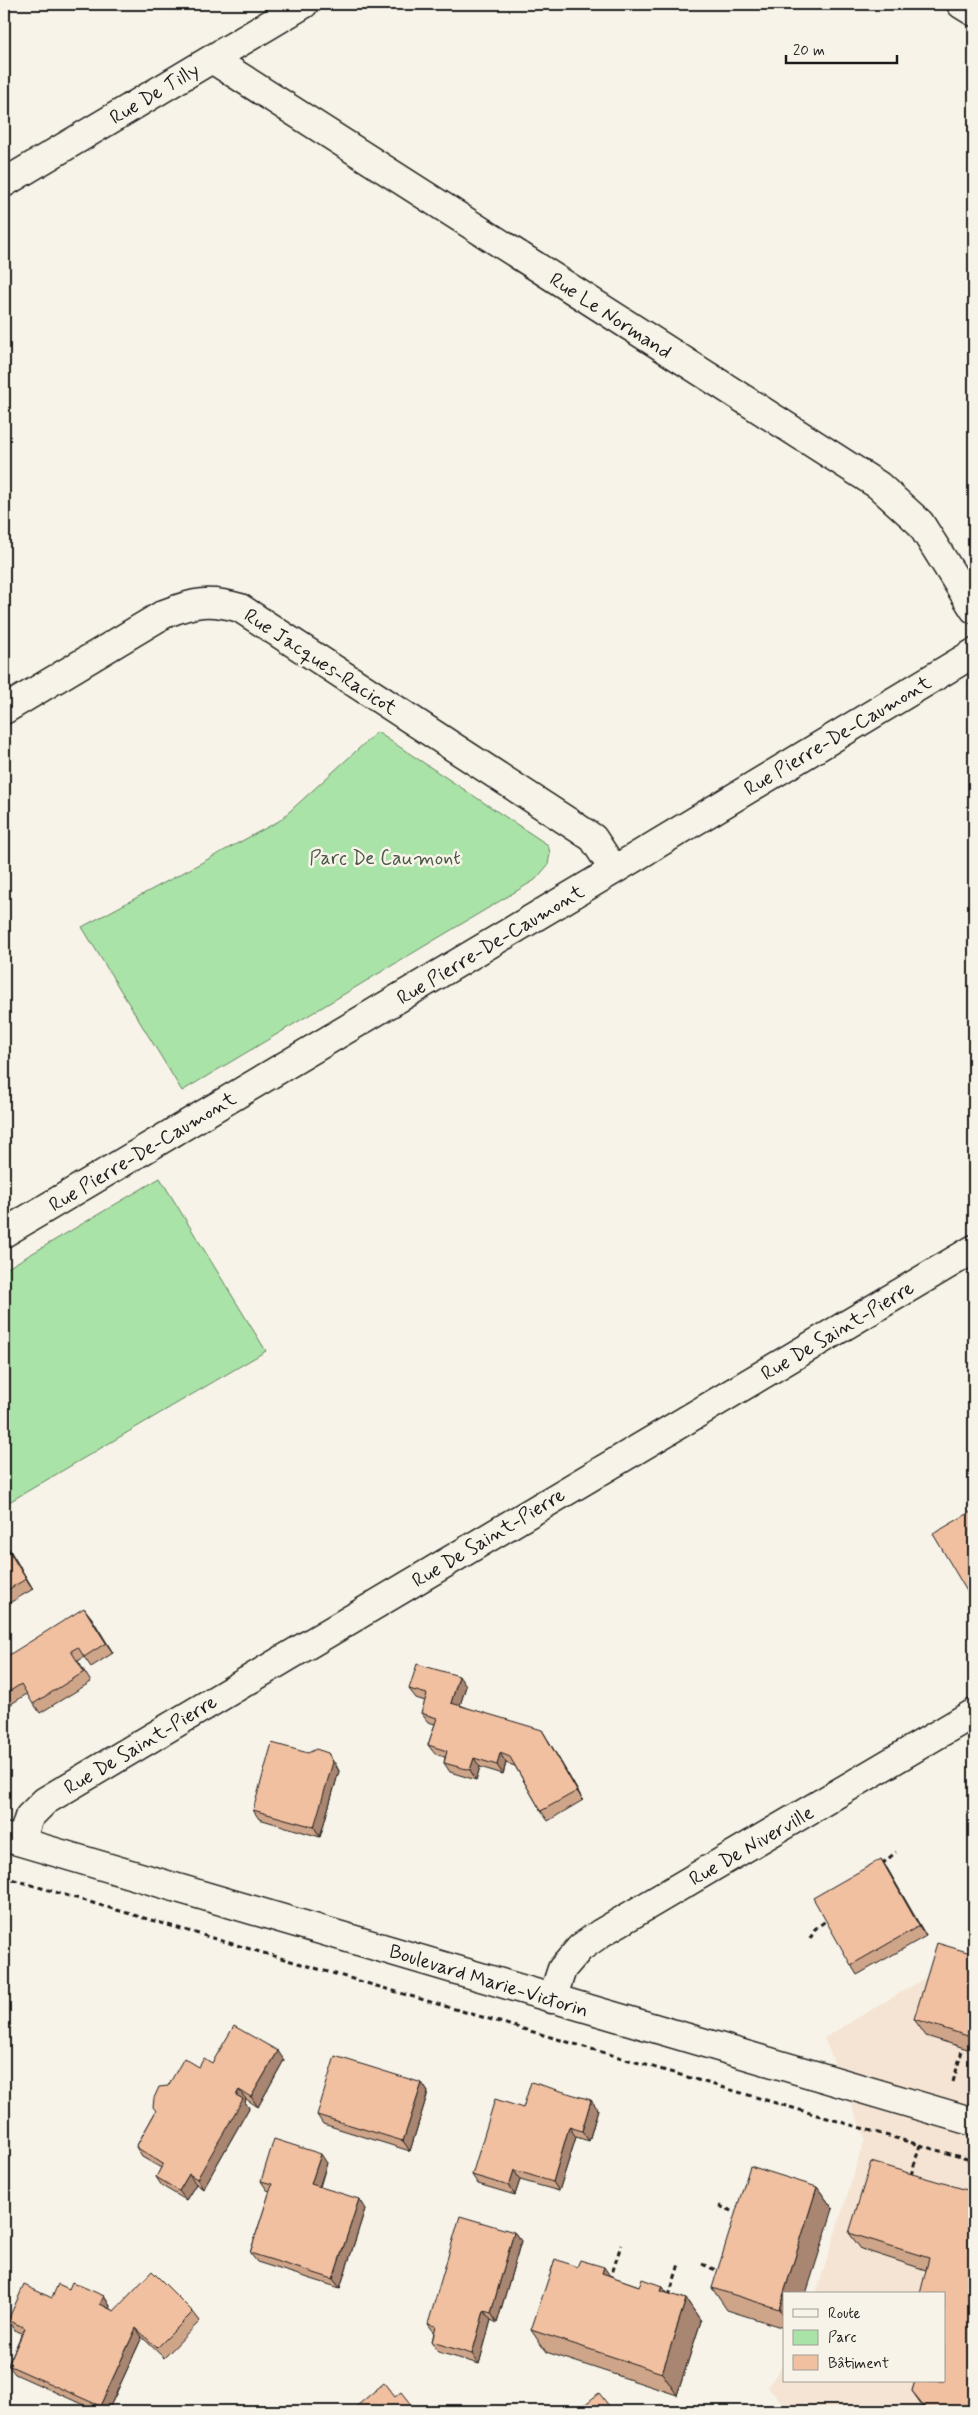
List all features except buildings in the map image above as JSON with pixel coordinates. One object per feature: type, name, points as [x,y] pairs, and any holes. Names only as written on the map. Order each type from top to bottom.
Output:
[{"type":"street","name":"Rue De Tilly","points":[[4,183],[304,4]]},
{"type":"street","points":[[961,4],[974,12]]},
{"type":"street","name":"Rue Le Normand","points":[[212,58],[878,485],[920,523],[974,609]]},
{"type":"street","name":"Rue Jacques-Racicot","points":[[4,710],[164,614],[186,605],[201,602],[224,604],[240,608],[593,838],[614,870]]},
{"type":"street","name":"Rue Pierre-De-Caumont","points":[[4,1233],[974,653]]},
{"type":"street","name":"Rue De Saint-Pierre","points":[[12,1839],[45,1800],[974,1249]]},
{"type":"street","name":"Rue De Niverville","points":[[552,1999],[562,1968],[580,1948],[601,1933],[974,1713]]},
{"type":"street","name":"Boulevard Marie-Victorin","points":[[12,1839],[974,2122]]},
{"type":"path","points":[[881,1872],[882,1863],[896,1852]]},
{"type":"path","points":[[4,1878],[974,2160]]},
{"type":"path","points":[[810,1939],[815,1929],[827,1922],[824,1914]]},
{"type":"path","points":[[953,2082],[963,2048]]},
{"type":"path","points":[[910,2177],[920,2145]]},
{"type":"path","points":[[719,2206],[746,2216]]},
{"type":"path","points":[[608,2286],[621,2245]]},
{"type":"path","points":[[667,2304],[679,2264]]},
{"type":"path","points":[[702,2264],[728,2275]]},
{"type":"shaded area","points":[[974,1949],[974,2411],[790,2411],[767,2387],[783,2365],[783,2382],[946,2382],[946,2292],[817,2292],[865,2138],[824,2038]]},
{"type":"green space","name":"Parc De Caumont","points":[[377,732],[548,845],[550,853],[548,865],[535,880],[182,1091],[82,927],[279,821]]},
{"type":"green space","points":[[160,1178],[266,1351],[4,1505],[4,1270]]}]
